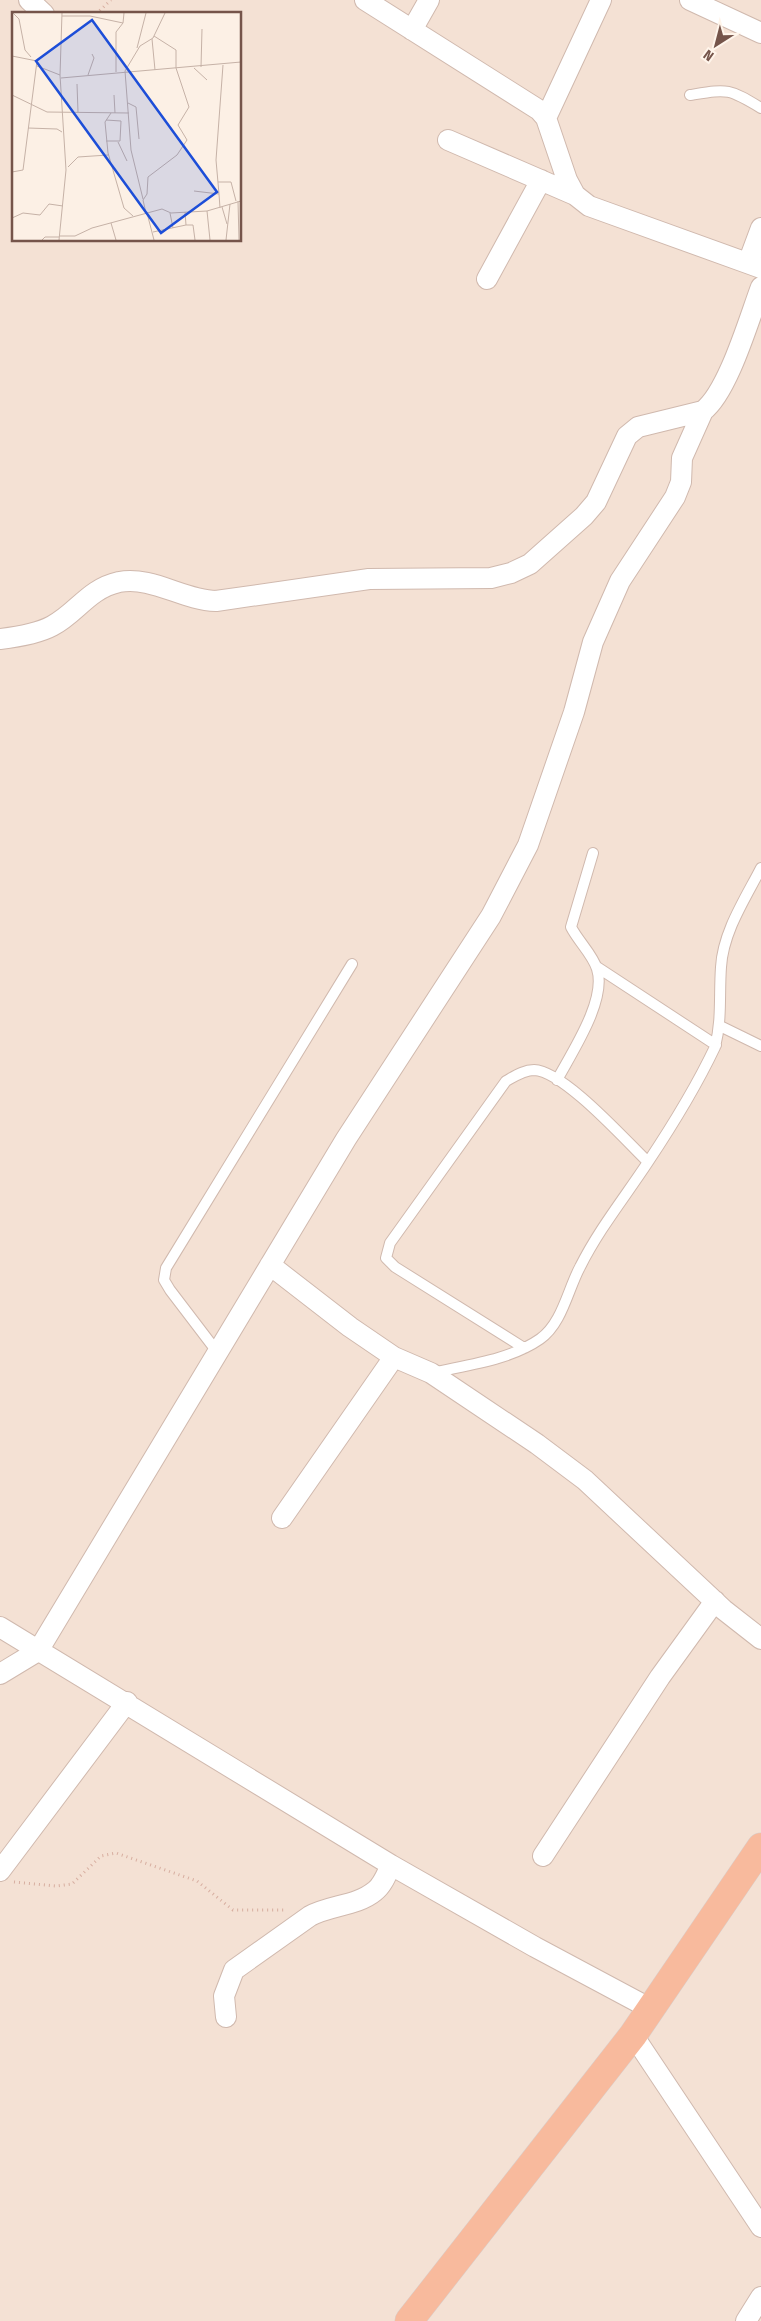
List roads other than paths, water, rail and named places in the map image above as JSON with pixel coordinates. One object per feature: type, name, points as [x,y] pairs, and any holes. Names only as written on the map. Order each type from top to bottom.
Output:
[{"type":"highway","points":[[410,2321],[633,2035],[761,1847]]},
{"type":"street","points":[[29,0],[42,12]]},
{"type":"street","points":[[366,0],[527,102],[546,118],[567,180],[575,195]]},
{"type":"street","points":[[412,30],[429,0]]},
{"type":"street","points":[[546,118],[601,0]]},
{"type":"street","points":[[690,0],[760,32]]},
{"type":"street","points":[[448,140],[575,195],[589,206],[607,214],[755,266],[761,228]]},
{"type":"street","points":[[487,279],[541,180]]},
{"type":"street","points":[[0,1674],[38,1651],[346,1139],[491,916],[528,845],[574,712],[593,642],[620,581],[675,497],[681,482],[682,458],[703,411],[716,398],[722,388],[761,287]]},
{"type":"street","points":[[0,639],[52,627],[92,593],[118,582],[144,582],[200,600],[216,601],[369,579],[491,578],[511,573],[530,564],[590,509],[596,502],[627,436],[638,426],[703,411]]},
{"type":"street","points":[[270,1265],[350,1327],[394,1357],[431,1373],[487,1409],[585,1480],[714,1601],[761,1639]]},
{"type":"street","points":[[282,1518],[394,1357]]},
{"type":"street","points":[[543,1856],[660,1677],[714,1601]]},
{"type":"street","points":[[0,1626],[38,1651],[127,1702],[391,1864],[535,1947],[651,2008]]},
{"type":"street","points":[[3,1876],[127,1702]]},
{"type":"street","points":[[226,2017],[224,1996],[234,1970],[278,1941],[299,1923],[321,1910],[357,1901],[376,1891],[391,1864]]},
{"type":"street","points":[[633,2035],[761,2227]]},
{"type":"street","points":[[746,2321],[761,2297]]},
{"type":"lane","points":[[690,95],[719,90],[733,92],[761,108]]},
{"type":"lane","points":[[558,1080],[587,1022],[597,998],[600,980],[597,967],[572,927],[593,853]]},
{"type":"lane","points":[[431,1373],[491,1359],[524,1348],[541,1338],[551,1327],[604,1223],[648,1162],[707,1064],[716,1044],[720,1026],[721,966],[727,940],[735,919],[761,868]]},
{"type":"lane","points":[[218,1353],[170,1290],[164,1280],[166,1268],[352,964]]},
{"type":"lane","points":[[597,967],[716,1044]]},
{"type":"lane","points":[[720,1026],[761,1046]]},
{"type":"lane","points":[[524,1348],[414,1281],[386,1258],[390,1244],[506,1081],[525,1071],[537,1070],[558,1080],[582,1098],[648,1162]]}]
